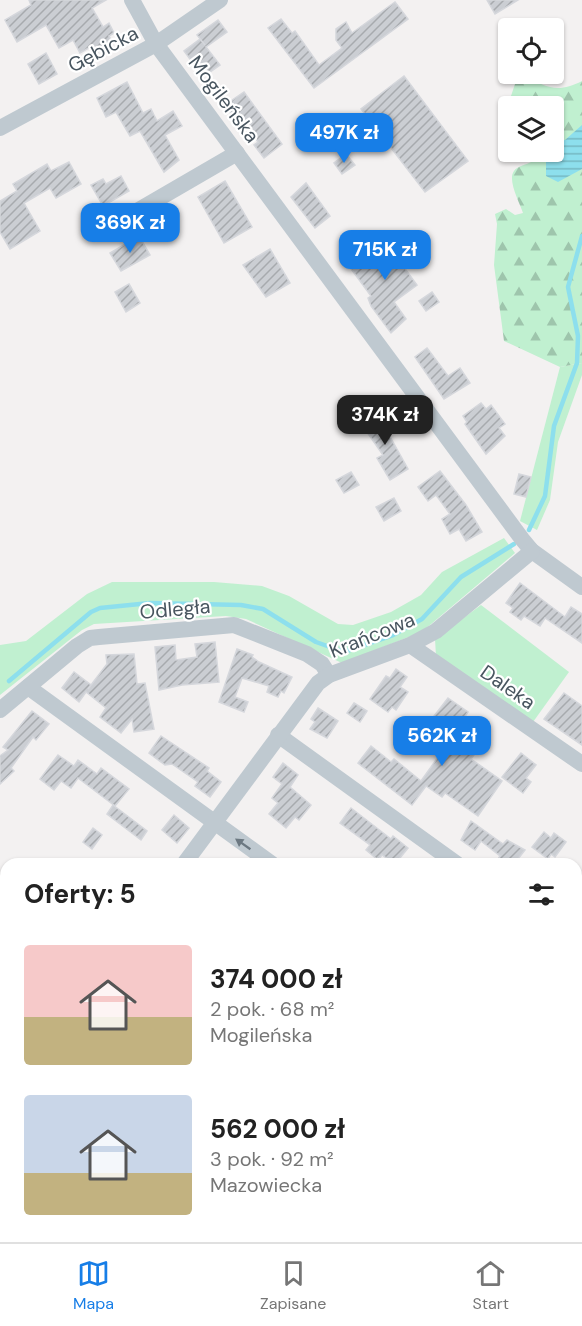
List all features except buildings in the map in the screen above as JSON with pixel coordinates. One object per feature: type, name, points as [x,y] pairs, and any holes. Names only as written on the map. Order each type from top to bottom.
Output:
[{"type":"street","name":"Mogileńska","points":[[132,0],[156,44],[527,545],[582,587]]},
{"type":"street","name":"Gębicka","points":[[0,128],[156,44],[220,0]]},
{"type":"street","points":[[101,232],[237,153]]},
{"type":"street","name":"Krańcowa","points":[[188,858],[318,682],[329,675],[410,645],[436,631],[527,545]]},
{"type":"street","name":"Odległa","points":[[3,701],[27,687],[90,638],[234,625],[307,654],[322,664],[329,675]]},
{"type":"street","name":"Daleka","points":[[410,645],[582,764]]},
{"type":"street","points":[[27,687],[264,858]]},
{"type":"street","points":[[278,735],[449,858]]},
{"type":"green space","points":[[582,81],[582,363],[560,367],[504,341],[494,265],[497,224],[495,214],[506,209],[515,215],[523,213],[513,186],[512,175],[515,169],[531,162],[564,162],[564,96],[511,96],[515,84],[542,84],[559,88]]},
{"type":"green space","points":[[582,363],[582,375],[558,442],[550,500],[537,530],[520,521],[560,367]]},
{"type":"green space","points":[[504,538],[515,553],[430,625],[419,633],[342,663],[246,619],[226,616],[94,624],[82,630],[0,695],[0,645],[26,641],[87,594],[112,582],[214,582],[262,586],[289,596],[338,624],[353,625],[391,612],[421,595],[442,572]]},
{"type":"green space","points":[[481,605],[569,672],[533,722],[436,656],[435,639]]},
{"type":"water","points":[[582,125],[582,169],[558,182],[546,176],[546,162],[564,162],[565,140]]},
{"type":"waterway","points":[[529,530],[545,496],[554,426],[577,363],[578,336],[568,287],[582,236]]},
{"type":"waterway","points":[[9,681],[91,612],[100,608],[150,603],[241,605],[263,609],[316,642],[344,652],[393,635],[422,619],[461,577],[514,544]]}]
